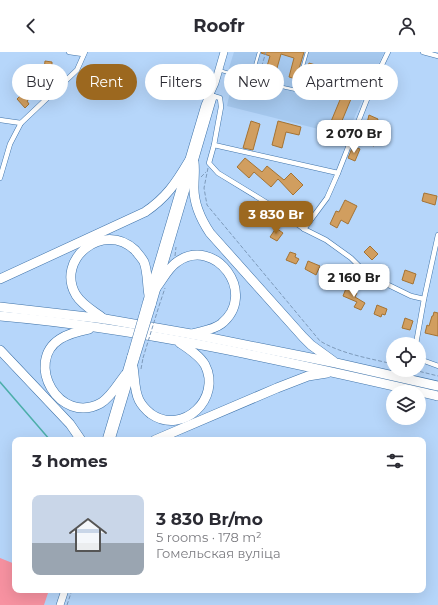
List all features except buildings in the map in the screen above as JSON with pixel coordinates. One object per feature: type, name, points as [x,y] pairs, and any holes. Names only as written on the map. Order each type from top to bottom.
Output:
[{"type":"highway","points":[[0,279],[150,209],[165,197],[191,162],[195,171],[194,193],[196,205],[199,216],[210,233],[303,337],[311,345],[336,363]]},
{"type":"highway","points":[[105,319],[83,304],[76,294],[72,284],[71,273],[74,263],[86,248],[96,242],[108,239],[120,241],[130,246],[139,255],[144,263],[152,303]]},
{"type":"highway","points":[[156,288],[175,263],[189,256],[207,257],[216,261],[227,269],[233,278],[236,288],[234,307],[229,316],[221,324],[212,329],[192,334]]},
{"type":"highway","points":[[0,307],[105,319],[192,334],[336,363],[438,386]]},
{"type":"highway","points":[[0,316],[96,327],[175,340],[277,360],[438,396]]},
{"type":"highway","points":[[96,327],[79,331],[60,339],[52,346],[45,366],[46,377],[49,385],[57,397],[68,404],[88,407],[102,402],[111,394],[125,375]]},
{"type":"highway","points":[[137,370],[136,391],[140,402],[146,410],[154,416],[164,420],[175,421],[187,418],[198,410],[205,401],[209,389],[210,381],[208,372],[205,364],[199,357],[175,340]]},
{"type":"highway","points":[[0,350],[70,424],[79,437]]},
{"type":"highway","points":[[162,437],[308,376],[333,372]]},
{"type":"main road","points":[[216,76],[224,52]]},
{"type":"main road","points":[[112,437],[137,370],[137,357],[207,100]]},
{"type":"main road","points":[[152,303],[191,162],[212,100]]},
{"type":"main road","points":[[107,437],[125,375],[137,357]]},
{"type":"main road","points":[[59,605],[61,593]]},
{"type":"main road","points":[[59,605],[64,593]]},
{"type":"street","points":[[0,178],[10,144],[21,123],[77,70],[84,53],[69,52]]},
{"type":"street","points":[[304,229],[327,198],[375,79],[388,52]]},
{"type":"street","points":[[423,52],[438,56]]},
{"type":"street","points":[[216,97],[220,98],[221,107],[209,163],[218,172],[272,206],[304,229],[326,240],[351,258],[368,275],[411,296],[424,299]]},
{"type":"street","points":[[0,120],[21,123]]},
{"type":"street","points":[[214,145],[338,172]]},
{"type":"street","points":[[417,337],[438,235]]},
{"type":"street","points":[[426,362],[438,366]]},
{"type":"lane","points":[[256,64],[259,52]]},
{"type":"lane","points":[[284,87],[296,90],[307,52]]},
{"type":"lane","points":[[218,70],[224,72]]},
{"type":"path","points":[[262,64],[266,52]]},
{"type":"path","points":[[209,163],[204,188],[207,205],[320,341],[343,352],[386,362]]},
{"type":"path","points":[[202,177],[207,172]]},
{"type":"path","points":[[137,370],[137,357],[152,303]]},
{"type":"path","points":[[426,373],[438,376]]},
{"type":"path","points":[[67,605],[71,593]]},
{"type":"shaded area","points":[[234,52],[384,52],[379,64],[292,64],[292,100],[362,100],[346,136],[227,106],[228,100],[284,100],[284,64],[230,64]]},
{"type":"shaded area","points":[[0,558],[12,563],[12,593],[48,593],[44,605],[0,605]]},
{"type":"waterway","points":[[0,382],[47,437]]}]
